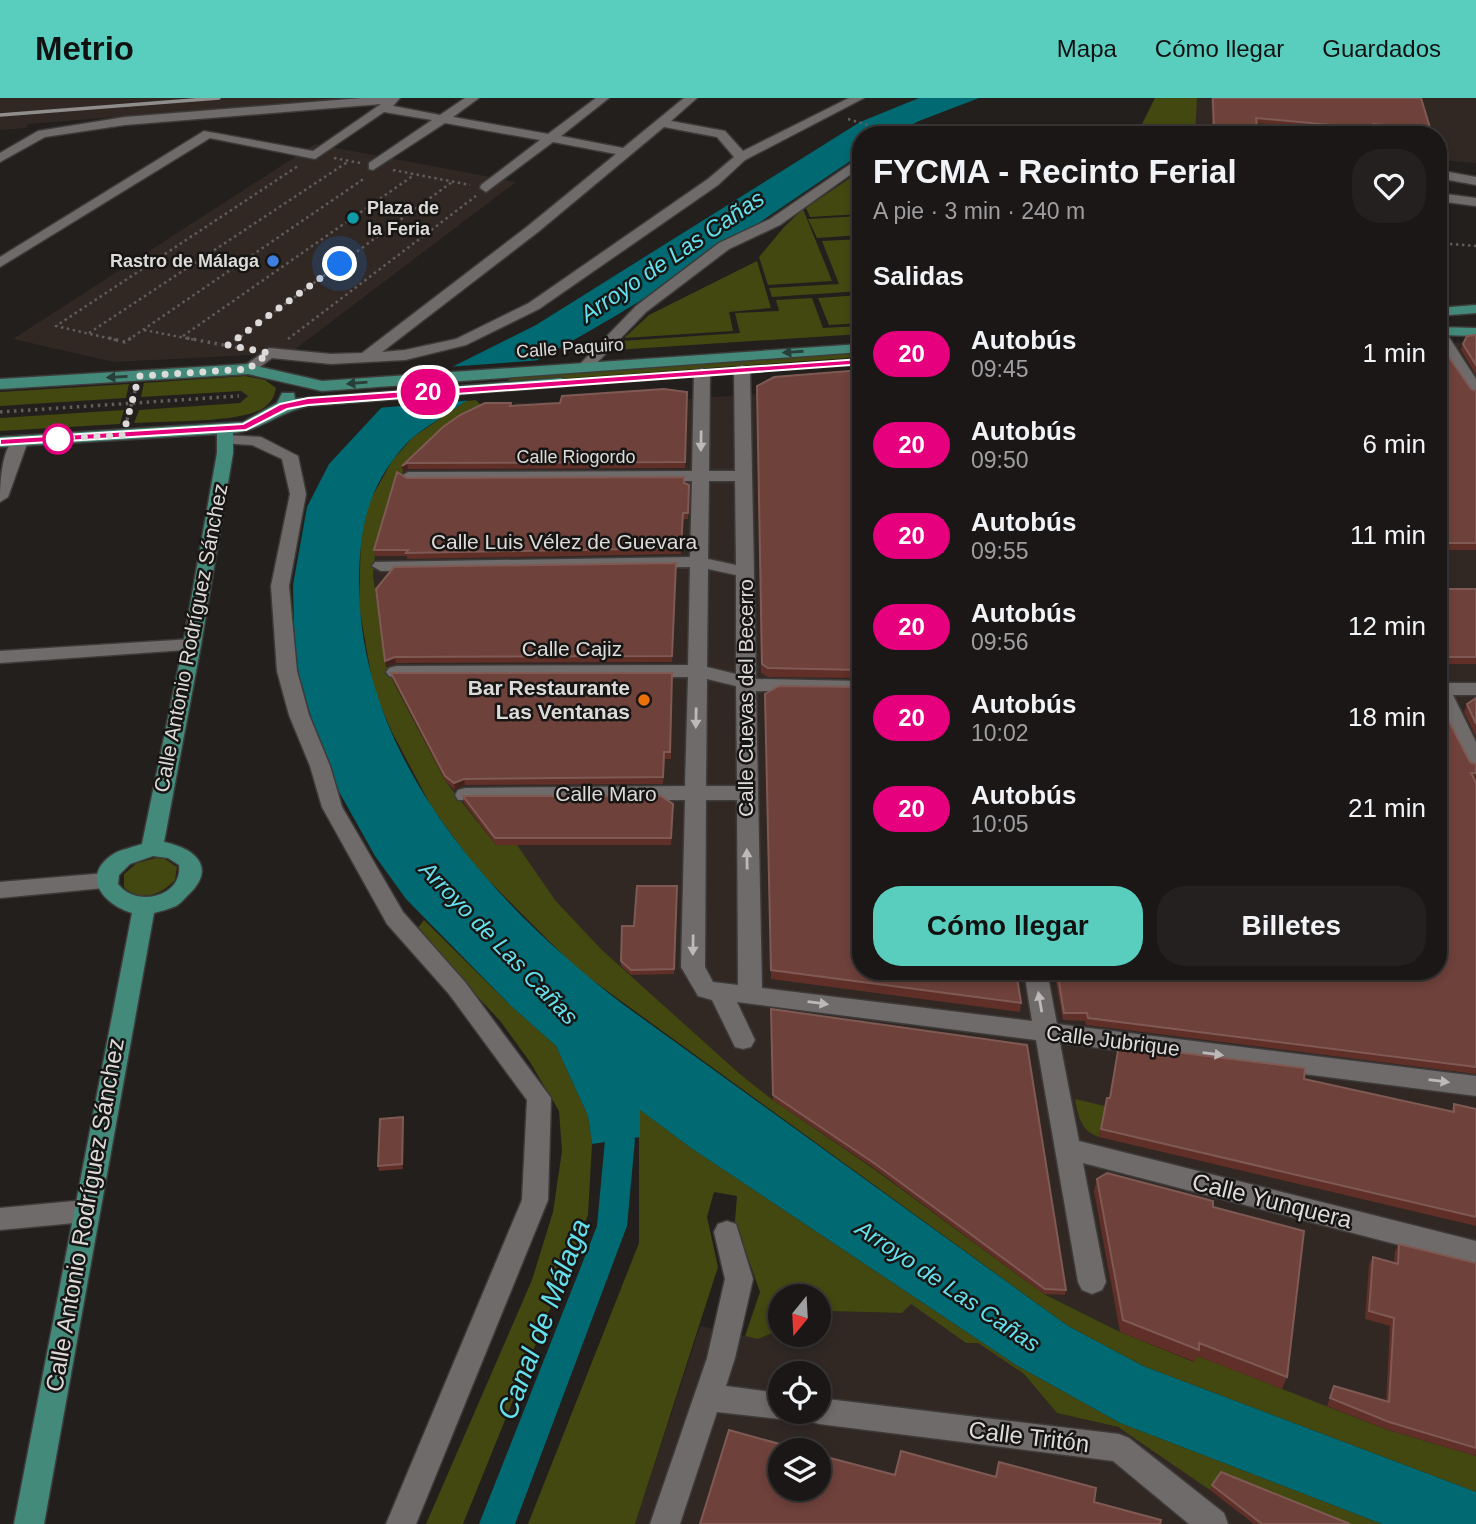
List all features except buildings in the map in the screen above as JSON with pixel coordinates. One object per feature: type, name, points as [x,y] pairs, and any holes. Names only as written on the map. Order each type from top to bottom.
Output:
[{"type":"main road","points":[[1447,311],[1476,309]]},
{"type":"main road","points":[[1447,331],[1476,332]]},
{"type":"main road","name":"Calle Paquiro","points":[[0,384],[248,369],[322,386],[852,349]]},
{"type":"main road","name":"Calle Paquiro","points":[[0,442],[123,435],[225,434],[246,427],[284,407],[308,401],[852,363]]},
{"type":"main road","points":[[282,376],[291,390],[284,407]]},
{"type":"main road","name":"Calle Antonio Rodríguez Sánchez","points":[[152,848],[192,645],[225,434]]},
{"type":"main road","points":[[152,848],[171,849],[182,853],[189,860],[191,872],[188,882],[173,897],[144,905],[130,905],[118,901],[108,891],[106,881],[117,863],[137,851],[152,848]]},
{"type":"main road","name":"Calle Antonio Rodríguez Sánchez","points":[[29,1524],[85,1211],[144,905]]},
{"type":"street","points":[[0,158],[43,134],[125,121],[409,98]]},
{"type":"street","points":[[377,167],[473,98]]},
{"type":"street","points":[[486,188],[603,98]]},
{"type":"street","points":[[366,358],[533,229],[691,98]]},
{"type":"street","points":[[248,369],[269,353],[331,359],[366,358],[405,355],[461,342],[534,306],[713,182],[741,157],[858,98]]},
{"type":"street","points":[[0,263],[208,134],[315,155],[395,99]]},
{"type":"street","points":[[383,108],[626,152]]},
{"type":"street","points":[[662,123],[721,134],[741,157]]},
{"type":"street","points":[[584,367],[641,309],[724,246],[775,222],[852,167]]},
{"type":"street","points":[[1447,176],[1476,181]]},
{"type":"street","points":[[1447,198],[1476,202]]},
{"type":"street","points":[[1447,345],[1476,391]]},
{"type":"street","name":"Calle Cuevas del Becerro","points":[[742,370],[750,995]]},
{"type":"street","points":[[702,373],[693,967],[706,990],[750,995]]},
{"type":"street","points":[[225,434],[255,440],[290,456],[298,494],[280,586],[287,671],[332,807],[395,918],[457,988],[539,1098],[535,1200],[401,1524]]},
{"type":"street","points":[[0,497],[20,441]]},
{"type":"street","name":"Calle Riogordo","points":[[408,477],[744,476]]},
{"type":"street","name":"Calle Luis Vélez de Guevara","points":[[381,566],[699,562],[745,572]]},
{"type":"street","points":[[0,657],[192,645]]},
{"type":"street","name":"Calle Cajiz","points":[[396,672],[697,671],[760,686],[852,687]]},
{"type":"street","points":[[1447,687],[1476,689]]},
{"type":"street","points":[[1447,703],[1476,763]]},
{"type":"street","name":"Calle Maro","points":[[465,795],[746,793]]},
{"type":"street","points":[[0,890],[106,881]]},
{"type":"street","points":[[1037,980],[1092,1282]]},
{"type":"street","points":[[720,991],[743,1040]]},
{"type":"street","name":"Calle Jubrique","points":[[750,995],[1476,1086]]},
{"type":"street","name":"Calle Yunquera","points":[[1069,1149],[1476,1253]]},
{"type":"street","points":[[0,1219],[85,1211]]},
{"type":"street","points":[[665,1524],[721,1359],[739,1279],[727,1232]]},
{"type":"street","points":[[706,1397],[768,1405]]},
{"type":"street","name":"Calle Tritón","points":[[831,1412],[1119,1448],[1213,1524]]},
{"type":"path","points":[[859,121],[874,126]]},
{"type":"path","points":[[377,167],[125,342],[55,326],[315,155],[486,188]]},
{"type":"path","points":[[88,334],[349,161]]},
{"type":"path","points":[[182,337],[414,174]]},
{"type":"path","points":[[228,345],[452,181]]},
{"type":"path","points":[[144,330],[269,353],[486,188]]},
{"type":"path","points":[[1447,244],[1476,246]]},
{"type":"path","points":[[123,435],[139,376]]},
{"type":"path","points":[[0,412],[239,396]]},
{"type":"shaded area","points":[[0,98],[348,98],[28,124],[26,128],[0,130]]},
{"type":"shaded area","points":[[1155,98],[1476,98],[1476,163],[1447,161],[1447,126],[1141,126]]},
{"type":"shaded area","name":"Rastro de Málaga","points":[[315,144],[516,182],[290,353],[114,362],[13,339]]},
{"type":"shaded area","points":[[1476,341],[1476,1456],[1385,1429],[1195,1362],[1120,1332],[1044,1294],[741,1075],[602,950],[555,900],[496,845],[446,782],[385,661],[373,575],[375,556],[394,485],[404,471],[511,409],[514,403],[687,399],[756,394],[764,389],[852,378],[852,980],[1447,980],[1447,343]]},
{"type":"shaded area","points":[[911,1304],[966,1343],[978,1343],[1024,1374],[1057,1413],[1117,1427],[1143,1442],[1336,1524],[635,1524],[700,1326],[758,1339],[768,1335],[768,1348],[831,1348],[831,1311],[902,1313]]},
{"type":"green space","points":[[1155,98],[1197,98],[1195,126],[1141,126]]},
{"type":"green space","points":[[850,178],[852,215],[810,217],[806,208]]},
{"type":"green space","points":[[803,209],[832,281],[768,285],[759,257]]},
{"type":"green space","points":[[852,217],[852,236],[817,238],[808,219]]},
{"type":"green space","points":[[852,239],[852,292],[772,297],[769,288],[839,284],[822,241]]},
{"type":"green space","points":[[757,261],[771,308],[729,312],[733,331],[624,338],[649,315]]},
{"type":"green space","points":[[852,296],[852,324],[829,325],[818,298]]},
{"type":"green space","points":[[812,298],[823,328],[852,326],[852,335],[615,350],[621,341],[740,333],[735,313],[779,311],[776,300]]},
{"type":"green space","points":[[852,353],[852,358],[505,383],[509,378]]},
{"type":"green space","points":[[245,376],[265,380],[276,388],[269,403],[255,412],[222,419],[134,423],[139,410],[240,403],[248,396],[241,391],[141,397],[144,383]]},
{"type":"green space","points":[[129,384],[126,398],[0,406],[0,392]]},
{"type":"green space","points":[[476,400],[485,409],[404,471],[394,485],[375,556],[373,575],[385,661],[394,683],[446,782],[496,845],[517,845],[555,900],[602,950],[741,1075],[1044,1294],[1120,1332],[1194,1362],[1195,1355],[1385,1429],[1476,1456],[1476,1492],[1143,1366],[1068,1326],[577,969],[475,867],[431,806],[392,732],[374,691],[359,606],[361,535],[368,504],[392,461],[413,437],[466,401]]},
{"type":"green space","points":[[124,410],[120,424],[0,431],[0,418]]},
{"type":"green space","points":[[156,858],[165,859],[177,867],[175,880],[170,885],[157,893],[143,896],[124,887],[124,874],[137,863]]},
{"type":"green space","points":[[424,920],[510,1005],[556,1046],[588,1116],[592,1144],[588,1215],[463,1524],[426,1524],[532,1280],[553,1212],[562,1151],[559,1111],[530,1062],[501,1022],[416,930]]},
{"type":"green space","points":[[1075,1099],[1105,1106],[1099,1137],[1084,1127]]},
{"type":"green space","points":[[639,1109],[691,1148],[1016,1365],[1120,1423],[1382,1524],[1336,1524],[1210,1490],[1118,1427],[1057,1413],[1024,1374],[978,1343],[966,1343],[911,1304],[902,1313],[831,1311],[831,1284],[768,1284],[768,1335],[758,1339],[745,1336],[760,1292],[735,1221],[737,1196],[714,1192],[707,1217],[718,1267],[635,1524],[528,1524],[639,1243]]},
{"type":"water","points":[[919,98],[979,98],[909,126],[854,126]]},
{"type":"water","name":"Arroyo de Las Cañas","points":[[852,127],[852,160],[656,291],[479,393],[425,428],[393,459],[375,490],[365,523],[359,578],[364,643],[381,705],[407,764],[441,820],[481,872],[526,920],[574,965],[624,1005],[1068,1326],[1143,1366],[1476,1492],[1476,1524],[1382,1524],[1120,1423],[1016,1365],[691,1148],[640,1110],[640,1137],[592,1144],[588,1116],[556,1046],[510,1005],[406,899],[375,856],[328,772],[297,671],[293,585],[307,507],[329,464],[382,407],[454,366],[536,325]]},
{"type":"pier","points":[[544,360],[473,400],[377,408],[446,367]]},
{"type":"waterway","name":"Canal de Málaga","points":[[497,1524],[612,1226],[620,1140],[613,1109]]},
{"type":"railway","points":[[0,115],[219,98]]},
{"type":"bus line","name":"20","points":[[0,442],[246,427],[284,407],[308,401],[852,363]]},
{"type":"place","name":"Plaza de la Feria","points":[[353,218]]},
{"type":"place","name":"Rastro de Málaga","points":[[273,261]]},
{"type":"place","name":"Bar Restaurante Las Ventanas","points":[[644,700]]},
{"type":"route","points":[[58,439],[46,439],[123,435],[139,376],[248,369],[269,353],[228,345],[340,264]]}]
